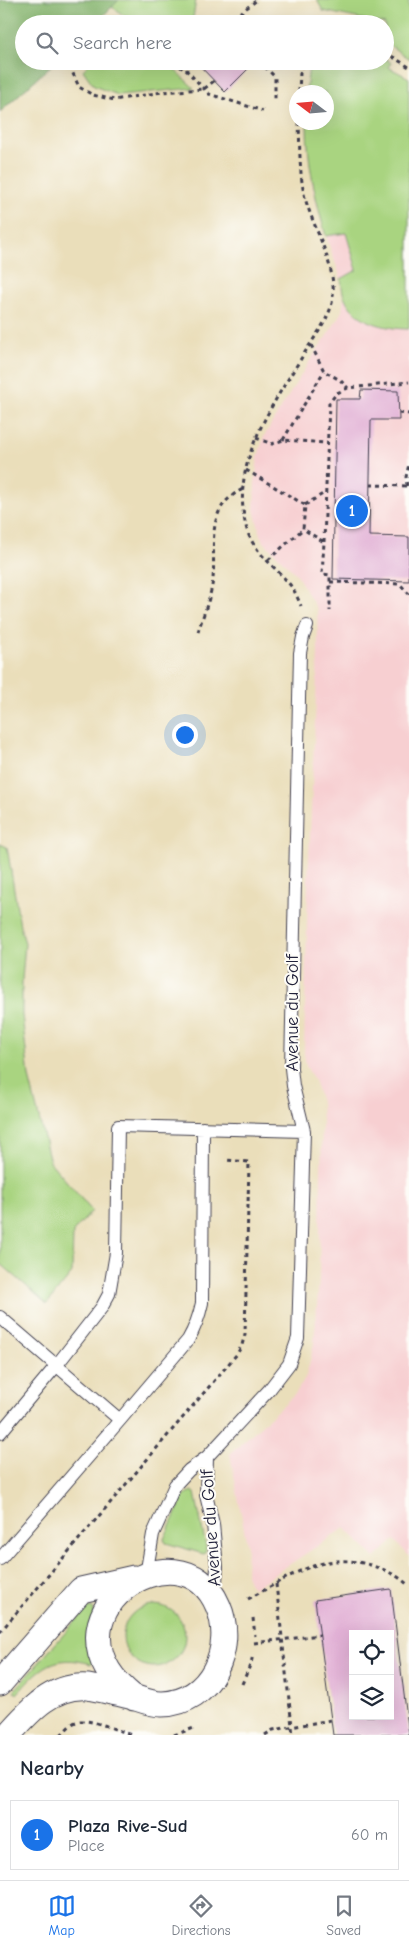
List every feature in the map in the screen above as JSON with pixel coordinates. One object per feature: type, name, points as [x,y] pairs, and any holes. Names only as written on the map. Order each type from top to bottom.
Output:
[{"type":"street","name":"Avenue du Golf","points":[[0,1683],[81,1590],[146,1575],[167,1572],[183,1574],[205,1584],[215,1599],[225,1628],[224,1647],[216,1668],[207,1683],[193,1695],[176,1702],[162,1704],[88,1687],[66,1688],[45,1699],[6,1730]]},
{"type":"street","name":"Avenue du Golf","points":[[134,1698],[119,1686],[105,1664],[99,1642],[100,1631],[105,1610],[119,1591],[129,1583],[146,1575]]},
{"type":"lane","name":"Avenue du Golf","points":[[146,1575],[153,1534],[175,1485],[189,1470],[207,1457],[269,1390],[289,1364],[298,1338],[304,1131],[293,1086],[291,1068],[300,653],[307,626]]},
{"type":"lane","points":[[0,1433],[56,1366],[102,1307],[109,1294],[116,1253],[118,1126],[304,1131]]},
{"type":"lane","points":[[0,1559],[188,1340],[195,1329],[202,1303],[203,1128]]},
{"type":"lane","points":[[0,1317],[120,1420]]},
{"type":"lane","name":"Avenue du Golf","points":[[207,1457],[206,1495],[213,1524],[217,1567],[215,1599]]},
{"type":"path","points":[[238,15],[257,0]]},
{"type":"path","points":[[394,58],[409,67]]},
{"type":"path","points":[[72,70],[80,87],[93,95],[114,100],[162,92],[204,90],[214,81]]},
{"type":"path","points":[[268,70],[275,77],[275,102]]},
{"type":"path","points":[[299,85],[301,70]]},
{"type":"path","points":[[186,72],[209,94],[263,111]]},
{"type":"path","points":[[299,130],[305,196],[333,280],[332,304],[322,326],[266,417],[256,438],[246,470],[243,489],[243,514],[249,536],[293,590],[301,606]]},
{"type":"path","points":[[311,344],[324,371],[340,380],[348,388]]},
{"type":"path","points":[[283,440],[324,371]]},
{"type":"path","points":[[330,611],[330,575],[322,574],[329,403],[337,393],[348,388],[409,382]]},
{"type":"path","points":[[399,413],[409,414]]},
{"type":"path","points":[[256,438],[272,444],[283,440],[327,443]]},
{"type":"path","points":[[370,485],[408,486],[406,477],[409,464]]},
{"type":"path","points":[[246,470],[305,505]]},
{"type":"path","points":[[198,632],[213,580],[212,538],[216,520],[227,500],[243,489]]},
{"type":"path","points":[[305,505],[326,492]]},
{"type":"path","points":[[268,560],[303,529],[305,505]]},
{"type":"path","points":[[303,529],[324,542]]},
{"type":"path","points":[[330,582],[400,584],[409,594]]},
{"type":"path","points":[[293,1735],[276,1584],[313,1564],[346,1559],[386,1570],[409,1586]]},
{"type":"path","name":"Avenue du Golf","points":[[244,1591],[249,1600],[276,1584]]},
{"type":"path","points":[[251,1609],[255,1624],[254,1643],[320,1635]]},
{"type":"path","points":[[240,1688],[251,1663],[253,1653]]},
{"type":"path","points":[[265,1735],[273,1730],[331,1720]]},
{"type":"path","points":[[61,1735],[74,1722],[93,1721],[132,1735]]},
{"type":"shaded area","points":[[309,70],[394,70],[409,78],[409,1556],[394,1540],[375,1558],[345,1528],[252,1589],[246,1575],[247,1545],[230,1454],[296,1393],[306,1376],[314,1343],[319,1280],[321,1102],[314,1080],[306,1066],[304,1053],[308,880],[318,651],[317,609],[296,574],[262,540],[254,510],[258,456],[264,436],[342,311],[344,297],[341,279],[314,196],[307,130],[334,130],[334,85],[307,85]]},
{"type":"green space","points":[[0,0],[119,0],[104,15],[15,15],[15,70],[46,70],[0,112]]},
{"type":"green space","points":[[119,0],[196,0],[194,15],[123,15],[112,7]]},
{"type":"green space","points":[[317,0],[409,0],[409,59],[394,48],[394,15],[342,15],[323,11]]},
{"type":"green space","points":[[83,70],[175,70],[194,88],[118,95],[94,86]]},
{"type":"green space","points":[[309,70],[394,70],[409,78],[409,329],[391,328],[372,322],[356,313],[345,298],[341,279],[357,270],[346,233],[326,236],[315,194],[308,151],[307,130],[334,130],[334,85],[307,85]]},
{"type":"green space","points":[[0,844],[7,847],[20,926],[25,943],[22,1015],[29,1077],[50,1162],[92,1211],[73,1232],[72,1273],[47,1304],[0,1263]]},
{"type":"green space","points":[[192,1491],[195,1493],[206,1547],[204,1554],[166,1543],[164,1539],[183,1498]]},
{"type":"green space","points":[[154,1605],[171,1610],[176,1614],[180,1619],[185,1636],[180,1653],[176,1658],[171,1662],[154,1667],[137,1662],[132,1658],[128,1653],[123,1636],[128,1619],[132,1614],[137,1610]]},
{"type":"green space","points":[[91,1608],[94,1610],[94,1661],[91,1664],[67,1660],[49,1665],[33,1677],[17,1694],[14,1691],[86,1609]]},
{"type":"building","points":[[204,70],[247,70],[225,92]]},
{"type":"building","points":[[361,390],[398,391],[399,420],[371,420],[369,536],[409,537],[409,581],[333,579],[336,399],[360,399]]},
{"type":"building","points":[[391,1589],[409,1735],[333,1735],[315,1600]]},
{"type":"place","name":"Plaza Rive-Sud","points":[[352,511]]}]
